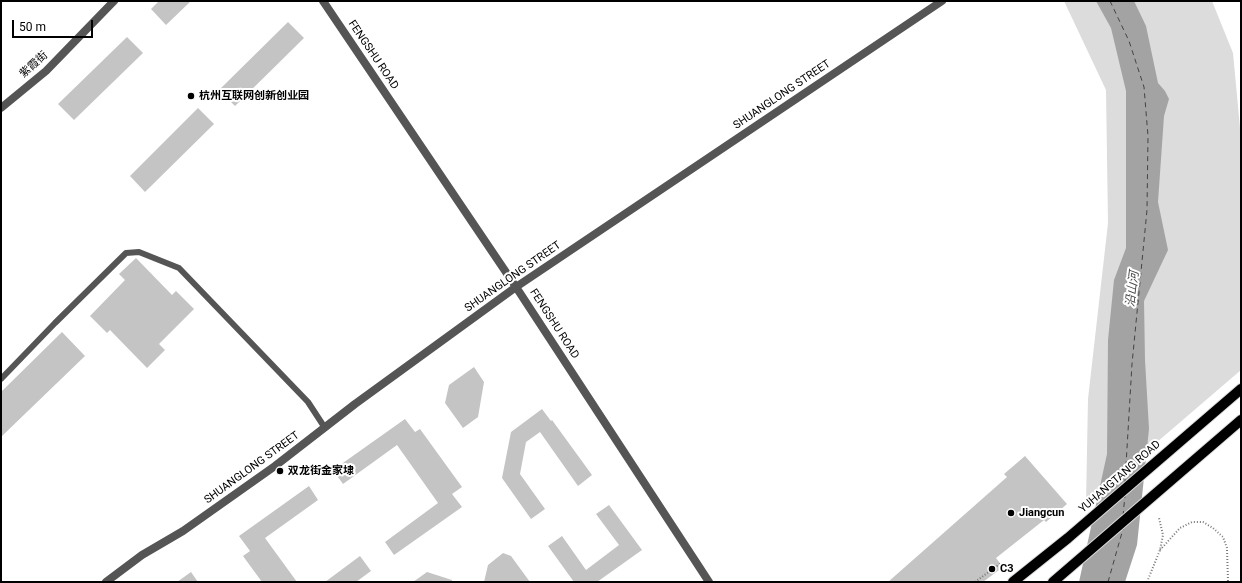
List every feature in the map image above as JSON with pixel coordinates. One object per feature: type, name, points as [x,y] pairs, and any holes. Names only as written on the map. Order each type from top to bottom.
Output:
[{"type":"main road","name":"YUHANGTANG ROAD","points":[[1013,582],[1068,538],[1241,388]]},
{"type":"main road","points":[[1053,582],[1241,420]]},
{"type":"street","name":"紫霞街","points":[[1,108],[46,71],[114,1]]},
{"type":"street","name":"FENGSHU ROAD","points":[[323,1],[516,287],[709,582]]},
{"type":"street","name":"SHUANGLONG STREET","points":[[106,582],[142,555],[183,530],[275,466],[355,404],[516,287],[942,1]]},
{"type":"lane","points":[[1,379],[126,253],[139,252],[179,268],[308,402],[324,428]]},
{"type":"path","points":[[1147,582],[1160,550],[1164,535],[1159,518]]},
{"type":"path","points":[[1160,550],[1180,528],[1192,522],[1203,522],[1213,528],[1223,538],[1227,548],[1228,582]]},
{"type":"path","points":[[975,582],[1001,563]]},
{"type":"shaded area","points":[[1064,1],[1212,1],[1233,53],[1240,128],[1241,370],[1086,503],[1088,399],[1108,223],[1106,90]]},
{"type":"water","name":"沿山河","points":[[1096,1],[1134,1],[1146,26],[1158,83],[1165,91],[1169,99],[1164,116],[1158,202],[1168,250],[1144,301],[1145,360],[1149,429],[1137,545],[1125,582],[1079,582],[1107,454],[1108,340],[1114,280],[1126,248],[1126,91],[1111,28]]},
{"type":"building","points":[[159,1],[191,1],[166,25],[151,9]]},
{"type":"building","points":[[288,22],[304,38],[235,106],[219,90]]},
{"type":"building","points":[[127,37],[143,53],[74,120],[58,104]]},
{"type":"building","points":[[198,108],[214,124],[145,192],[130,176]]},
{"type":"building","points":[[136,258],[172,295],[176,291],[194,309],[159,344],[165,350],[147,368],[110,330],[107,333],[90,316],[125,280],[119,274]]},
{"type":"building","points":[[62,332],[85,356],[1,437],[1,392]]},
{"type":"building","points":[[474,367],[484,382],[478,417],[463,428],[445,403],[449,385]]},
{"type":"building","points":[[542,409],[551,421],[552,420],[592,475],[578,486],[540,432],[526,442],[520,474],[545,509],[531,519],[502,478],[511,432]]},
{"type":"building","points":[[405,419],[415,432],[420,429],[462,487],[452,494],[462,507],[394,555],[385,542],[438,503],[397,445],[343,484],[333,470]]},
{"type":"building","name":"Jiangcun","points":[[1025,456],[1067,504],[1046,522],[1044,520],[996,558],[1003,567],[983,582],[888,582],[1007,477],[1004,474]]},
{"type":"building","points":[[309,486],[318,500],[265,538],[297,582],[262,582],[243,556],[250,551],[239,536]]},
{"type":"building","points":[[609,505],[642,550],[597,582],[574,582],[548,546],[562,536],[586,570],[619,545],[596,514]]},
{"type":"building","points":[[503,553],[511,556],[530,582],[484,582],[488,565]]},
{"type":"building","points":[[360,556],[371,571],[356,582],[325,582]]},
{"type":"building","points":[[191,572],[198,582],[177,582]]},
{"type":"building","points":[[427,572],[452,580],[452,582],[413,582]]},
{"type":"ferry route","points":[[1110,1],[1129,41],[1144,87],[1148,136],[1147,210],[1132,364],[1125,482]]},
{"type":"ferry route","points":[[1123,516],[1125,495]]},
{"type":"ferry route","points":[[1108,582],[1123,529]]},
{"type":"place","name":"杭州互联网创新创业园","points":[[191,96]]},
{"type":"place","name":"双龙街金家埭","points":[[280,471]]},
{"type":"place","name":"Jiangcun","points":[[1011,513]]},
{"type":"place","name":"C3","points":[[992,569]]}]
